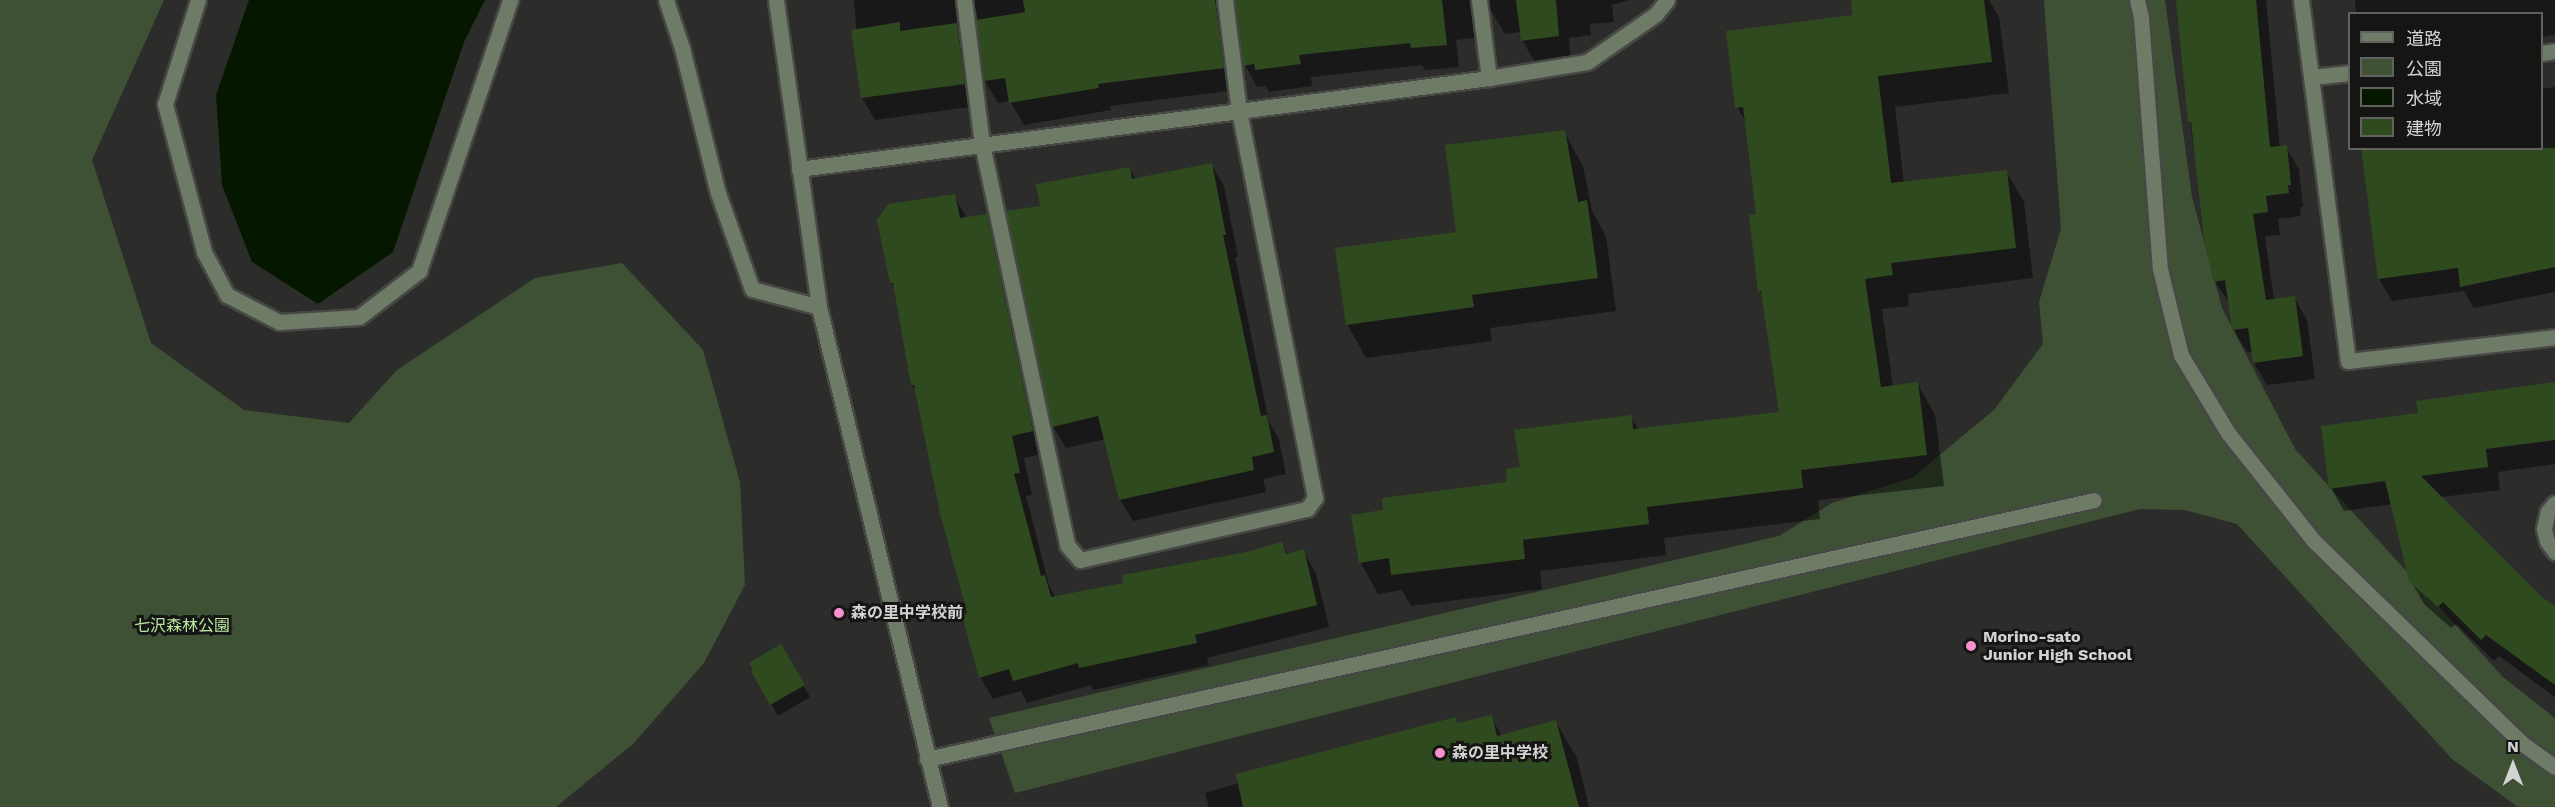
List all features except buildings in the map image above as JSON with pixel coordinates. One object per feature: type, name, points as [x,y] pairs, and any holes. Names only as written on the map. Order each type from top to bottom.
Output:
[{"type":"street","points":[[198,0],[165,104],[204,252],[227,295],[279,322],[359,317],[418,271],[510,0]]},
{"type":"street","points":[[666,0],[682,48],[718,193],[752,289],[819,308]]},
{"type":"street","points":[[776,0],[819,308],[940,807]]},
{"type":"street","points":[[964,0],[982,144],[1067,545],[1080,560],[1307,509],[1315,498],[1239,111],[1225,0]]},
{"type":"street","points":[[1479,0],[1489,78]]},
{"type":"street","points":[[799,169],[1489,78],[1587,62],[1656,14],[1667,0]]},
{"type":"street","points":[[2137,0],[2141,18],[2160,269],[2181,355],[2228,434],[2314,541],[2523,744],[2555,767]]},
{"type":"street","points":[[2301,0],[2348,361],[2555,337]]},
{"type":"street","points":[[2311,77],[2348,73]]},
{"type":"street","points":[[927,759],[2094,500]]},
{"type":"street","points":[[2555,503],[2548,511],[2544,529],[2549,544],[2555,552]]},
{"type":"green space","name":"七沢森林公園","points":[[0,0],[164,0],[92,160],[151,343],[244,410],[349,423],[397,370],[535,278],[622,263],[703,350],[740,482],[745,585],[704,663],[634,743],[556,807],[0,807]]},
{"type":"green space","points":[[2044,0],[2165,0],[2192,197],[2222,308],[2295,449],[2503,677],[2555,718],[2555,807],[2518,807],[2452,759],[2237,524],[2185,510],[2140,509],[1015,793],[989,718],[1779,536],[1832,503],[1912,478],[1994,410],[2043,344],[2039,302],[2061,229]]},
{"type":"water","points":[[249,0],[485,0],[464,42],[393,252],[318,304],[252,262],[222,185],[216,95]]},
{"type":"place","name":"森の里中学校前","points":[[839,613]]},
{"type":"place","name":"Morino-sato Junior High School","points":[[1971,646]]},
{"type":"place","name":"森の里中学校","points":[[1440,753]]}]
